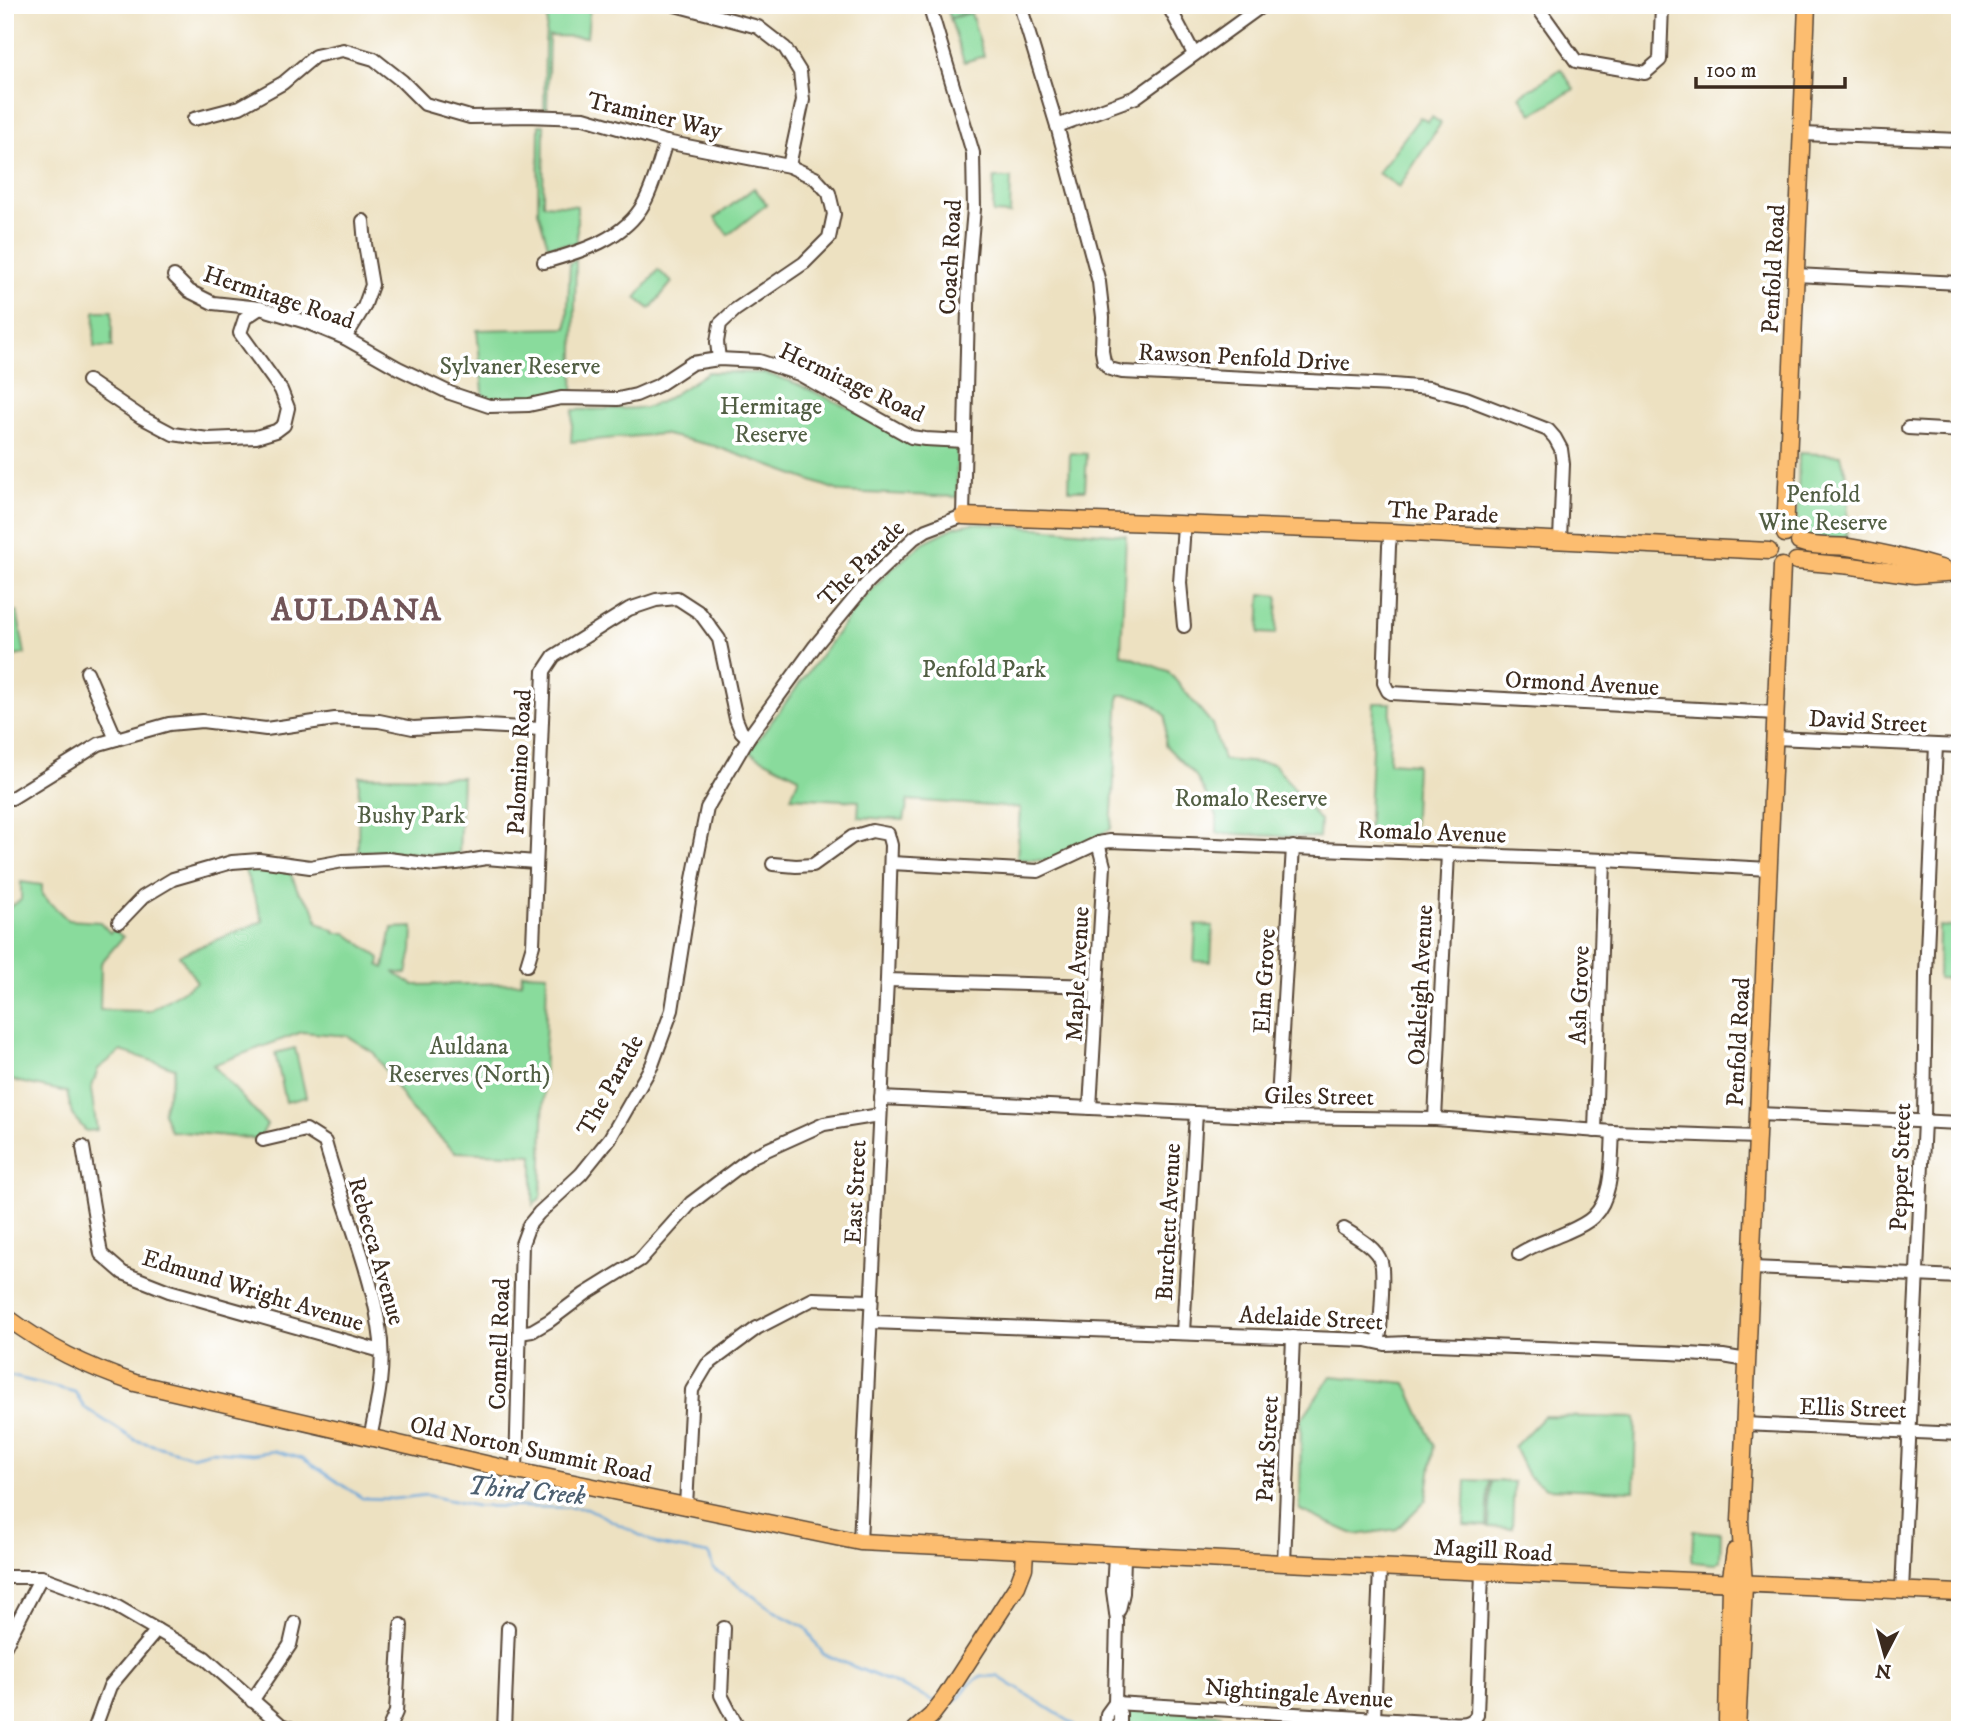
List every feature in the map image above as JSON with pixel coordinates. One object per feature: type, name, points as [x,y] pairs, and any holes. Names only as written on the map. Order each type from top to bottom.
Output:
[{"type":"main road","name":"Penfold Road","points":[[1792,538],[1795,275],[1807,5]]},
{"type":"main road","name":"The Parade","points":[[964,516],[1391,532],[1769,551]]},
{"type":"main road","points":[[1776,538],[1792,538],[1809,545],[1846,547],[1956,572],[1915,575],[1852,566],[1789,563],[1773,560],[1769,551],[1776,538]]},
{"type":"main road","points":[[1789,563],[1801,552],[1792,538]]},
{"type":"main road","name":"Penfold Road","points":[[1737,1584],[1776,713],[1789,563]]},
{"type":"main road","name":"Old Norton Summit Road","points":[[5,1317],[61,1353],[135,1384],[370,1438],[860,1542],[1025,1551]]},
{"type":"main road","points":[[915,1730],[931,1716],[944,1699],[1021,1578],[1025,1551]]},
{"type":"main road","name":"Magill Road","points":[[1025,1551],[1960,1593]]},
{"type":"main road","points":[[1727,1730],[1737,1584]]},
{"type":"main road","points":[[1737,1584],[1737,1730]]},
{"type":"street","points":[[675,5],[758,27],[785,48],[800,72],[803,100],[789,166]]},
{"type":"street","name":"Coach Road","points":[[929,5],[974,153],[964,516]]},
{"type":"street","name":"Rawson Penfold Drive","points":[[1020,5],[1057,126],[1099,282],[1104,317],[1103,357],[1110,369],[1122,373],[1417,387],[1466,398],[1502,411],[1548,430],[1561,449],[1563,464],[1560,541]]},
{"type":"street","points":[[1168,5],[1194,54]]},
{"type":"street","points":[[1057,126],[1136,97],[1263,5]]},
{"type":"street","points":[[1536,5],[1576,61],[1645,73],[1660,60],[1662,5]]},
{"type":"street","name":"Traminer Way","points":[[194,119],[240,107],[283,83],[315,56],[343,50],[374,59],[425,104],[470,117],[584,118],[666,142],[789,166],[816,178],[829,193],[834,214],[829,238],[804,263],[735,310],[720,324],[716,342],[719,359]]},
{"type":"street","points":[[1802,134],[1960,140]]},
{"type":"street","points":[[544,262],[601,242],[626,225],[643,205],[666,142]]},
{"type":"street","points":[[345,338],[364,307],[372,285],[363,221]]},
{"type":"street","points":[[1795,275],[1960,283]]},
{"type":"street","name":"Hermitage Road","points":[[174,276],[189,290],[213,303],[260,308],[306,322],[345,338],[450,393],[489,406],[528,405],[561,398],[618,399],[657,386],[692,363],[719,359],[759,361],[799,374],[911,437],[964,441]]},
{"type":"street","points":[[88,382],[173,434],[208,439],[257,437],[276,431],[284,425],[288,408],[281,390],[240,333],[245,318],[260,308]]},
{"type":"street","points":[[1908,428],[1960,432]]},
{"type":"street","name":"The Parade","points":[[523,1261],[522,1244],[529,1225],[596,1156],[623,1117],[652,1065],[672,1010],[707,808],[748,738],[820,639],[868,582],[914,538],[926,530],[964,516]]},
{"type":"street","points":[[1184,525],[1180,583],[1184,626]]},
{"type":"street","name":"Ormond Avenue","points":[[1391,532],[1384,683],[1388,691],[1395,695],[1776,713]]},
{"type":"street","name":"Palomino Road","points":[[527,965],[533,945],[544,671],[554,656],[629,608],[656,600],[677,598],[700,613],[719,639],[736,719],[741,731],[748,738]]},
{"type":"street","points":[[87,672],[116,739]]},
{"type":"street","points":[[12,798],[99,744],[169,724],[202,721],[266,729],[335,719],[379,721],[413,728],[467,725],[541,729]]},
{"type":"street","name":"David Street","points":[[1775,738],[1960,746]]},
{"type":"street","name":"Pepper Street","points":[[1902,1591],[1924,1121],[1926,974],[1936,745]]},
{"type":"street","name":"East Street","points":[[773,864],[813,865],[852,837],[872,831],[888,834],[891,845],[860,1542]]},
{"type":"street","name":"Romalo Avenue","points":[[891,863],[1038,871],[1098,843],[1110,841],[1448,853],[1769,869]]},
{"type":"street","name":"Maple Avenue","points":[[1090,1108],[1104,866],[1098,843]]},
{"type":"street","name":"Elm Grove","points":[[1277,1117],[1293,847]]},
{"type":"street","name":"Oakleigh Avenue","points":[[1435,1119],[1448,853]]},
{"type":"street","points":[[119,922],[143,897],[173,879],[232,862],[258,860],[310,867],[343,861],[388,859],[435,865],[486,858],[536,862]]},
{"type":"street","name":"Ash Grove","points":[[1595,1131],[1604,860]]},
{"type":"street","points":[[887,980],[1097,986]]},
{"type":"street","name":"Giles Street","points":[[881,1098],[1277,1117],[1435,1119],[1595,1131],[1756,1137]]},
{"type":"street","name":"Burchett Avenue","points":[[1183,1332],[1196,1113]]},
{"type":"street","points":[[520,1334],[532,1331],[640,1260],[691,1203],[753,1156],[824,1124],[880,1115]]},
{"type":"street","points":[[1758,1115],[1960,1123]]},
{"type":"street","name":"Rebecca Avenue","points":[[263,1140],[306,1130],[325,1142],[363,1259],[380,1328],[381,1385],[370,1438]]},
{"type":"street","points":[[1520,1254],[1533,1245],[1562,1234],[1595,1216],[1605,1199],[1611,1174],[1613,1132]]},
{"type":"street","name":"Edmund Wright Avenue","points":[[83,1147],[101,1254],[123,1273],[169,1291],[381,1351]]},
{"type":"street","points":[[1345,1229],[1373,1250],[1381,1261],[1378,1342]]},
{"type":"street","name":"Connell Road","points":[[516,1471],[523,1261]]},
{"type":"street","points":[[1752,1268],[1960,1277]]},
{"type":"street","points":[[686,1506],[692,1390],[707,1365],[757,1328],[813,1299],[871,1301]]},
{"type":"street","name":"Adelaide Street","points":[[871,1322],[1183,1332],[1395,1345],[1408,1343],[1670,1353],[1747,1360]]},
{"type":"street","name":"Park Street","points":[[1284,1563],[1293,1337]]},
{"type":"street","name":"Ellis Street","points":[[1744,1424],[1960,1434]]},
{"type":"street","points":[[1119,1555],[1123,1593],[1117,1621],[1115,1703],[1121,1714],[1120,1730]]},
{"type":"street","points":[[1374,1719],[1380,1567]]},
{"type":"street","name":"Nightingale Avenue","points":[[1115,1703],[1374,1719],[1444,1726],[1465,1724],[1477,1715],[1482,1572]]},
{"type":"street","points":[[5,1577],[41,1577],[107,1601],[205,1658],[281,1725],[296,1730]]},
{"type":"street","points":[[5,1646],[41,1577]]},
{"type":"street","points":[[252,1701],[290,1645],[295,1623]]},
{"type":"street","points":[[388,1730],[396,1712],[401,1625]]},
{"type":"street","points":[[504,1730],[508,1628]]},
{"type":"street","points":[[724,1628],[721,1695],[739,1730]]},
{"type":"street","points":[[94,1730],[110,1686],[157,1630]]},
{"type":"street","points":[[1106,1730],[1107,1714],[1115,1703]]},
{"type":"green space","points":[[549,5],[590,5],[587,37],[549,36],[547,112],[544,112],[545,42]]},
{"type":"green space","points":[[946,5],[966,5],[968,12],[951,18],[971,13],[984,56],[964,62]]},
{"type":"green space","points":[[1561,69],[1574,89],[1532,114],[1520,96]]},
{"type":"green space","points":[[1420,117],[1428,122],[1432,117],[1441,123],[1399,187],[1378,173]]},
{"type":"green space","points":[[539,125],[544,125],[543,204],[577,206],[577,243],[548,246],[538,211]]},
{"type":"green space","points":[[994,178],[1011,178],[1010,214],[993,213]]},
{"type":"green space","points":[[754,188],[767,204],[728,235],[715,218]]},
{"type":"green space","name":"Sylvaner Reserve","points":[[576,260],[573,395],[484,402],[477,330],[567,328],[570,263]]},
{"type":"green space","points":[[658,270],[672,282],[650,309],[636,298]]},
{"type":"green space","points":[[95,311],[112,311],[112,347],[94,347]]},
{"type":"green space","name":"Hermitage Reserve","points":[[708,372],[764,373],[790,381],[863,414],[912,442],[957,445],[957,497],[842,492],[714,446],[662,434],[571,442],[573,410],[645,408],[665,400]]},
{"type":"green space","points":[[1070,453],[1087,454],[1085,490],[1069,490]]},
{"type":"green space","name":"Penfold Wine Reserve","points":[[1799,453],[1841,455],[1849,486],[1846,539],[1803,537],[1797,530]]},
{"type":"green space","name":"Penfold Park","points":[[973,523],[1126,535],[1121,654],[1168,671],[1212,724],[1223,760],[1274,764],[1320,821],[1319,838],[1217,833],[1217,816],[1196,776],[1165,745],[1166,716],[1145,700],[1126,695],[1119,695],[1111,829],[1053,861],[1017,859],[1020,808],[908,800],[904,820],[858,817],[859,801],[791,797],[799,777],[749,752],[858,605],[889,571],[924,542],[955,527]]},
{"type":"green space","points":[[1261,594],[1278,596],[1276,634],[1259,633]]},
{"type":"green space","points":[[17,611],[25,654],[5,658],[5,614]]},
{"type":"green space","points":[[1374,703],[1391,703],[1389,762],[1416,764],[1413,841],[1368,840]]},
{"type":"green space","name":"Bushy Park","points":[[359,776],[462,777],[459,855],[358,851]]},
{"type":"green space","name":"Auldana Reserves (North)","points":[[244,868],[289,870],[298,891],[313,907],[318,923],[334,930],[334,933],[346,933],[380,958],[379,965],[384,968],[392,928],[413,927],[407,974],[393,972],[414,985],[521,983],[522,973],[547,974],[541,1197],[533,1205],[533,1155],[455,1152],[412,1111],[374,1053],[347,1036],[302,1032],[213,1065],[267,1125],[259,1139],[170,1131],[163,1112],[175,1068],[121,1051],[98,1069],[91,1090],[97,1130],[86,1131],[72,1115],[67,1092],[5,1079],[5,910],[21,900],[21,882],[42,885],[42,895],[68,920],[100,922],[110,933],[114,930],[123,937],[101,963],[100,1010],[149,1011],[197,982],[179,955],[263,921]]},
{"type":"green space","points":[[1196,925],[1213,926],[1211,962],[1194,961]]},
{"type":"green space","points":[[1939,926],[1960,928],[1960,979],[1938,978]]},
{"type":"green space","points":[[295,1048],[306,1097],[286,1102],[275,1053]]},
{"type":"green space","points":[[1331,1376],[1406,1383],[1434,1445],[1426,1500],[1397,1529],[1356,1535],[1300,1510],[1301,1420]]},
{"type":"green space","points":[[1544,1416],[1636,1418],[1634,1491],[1546,1488],[1528,1476],[1514,1447]]},
{"type":"green space","points":[[1466,1480],[1489,1481],[1487,1526],[1464,1525]]},
{"type":"green space","points":[[1491,1481],[1514,1482],[1512,1528],[1489,1527]]},
{"type":"green space","points":[[1693,1531],[1721,1533],[1720,1561],[1715,1564],[1692,1562]]},
{"type":"green space","points":[[1130,1708],[1221,1714],[1221,1730],[1129,1730]]},
{"type":"waterway","name":"Third Creek","points":[[5,1372],[10,1376],[75,1392],[85,1408],[135,1440],[192,1456],[211,1451],[253,1454],[275,1451],[303,1459],[362,1498],[394,1499],[426,1495],[476,1506],[587,1508],[659,1545],[709,1554],[713,1568],[779,1614],[806,1628],[823,1654],[935,1702]]},
{"type":"waterway","name":"Third Creek","points":[[948,1705],[980,1677],[997,1676],[1079,1730]]},
{"type":"district","name":"AULDANA","points":[[357,609]]},
{"type":"park label","name":"Romalo Reserve","points":[[1251,798]]}]
